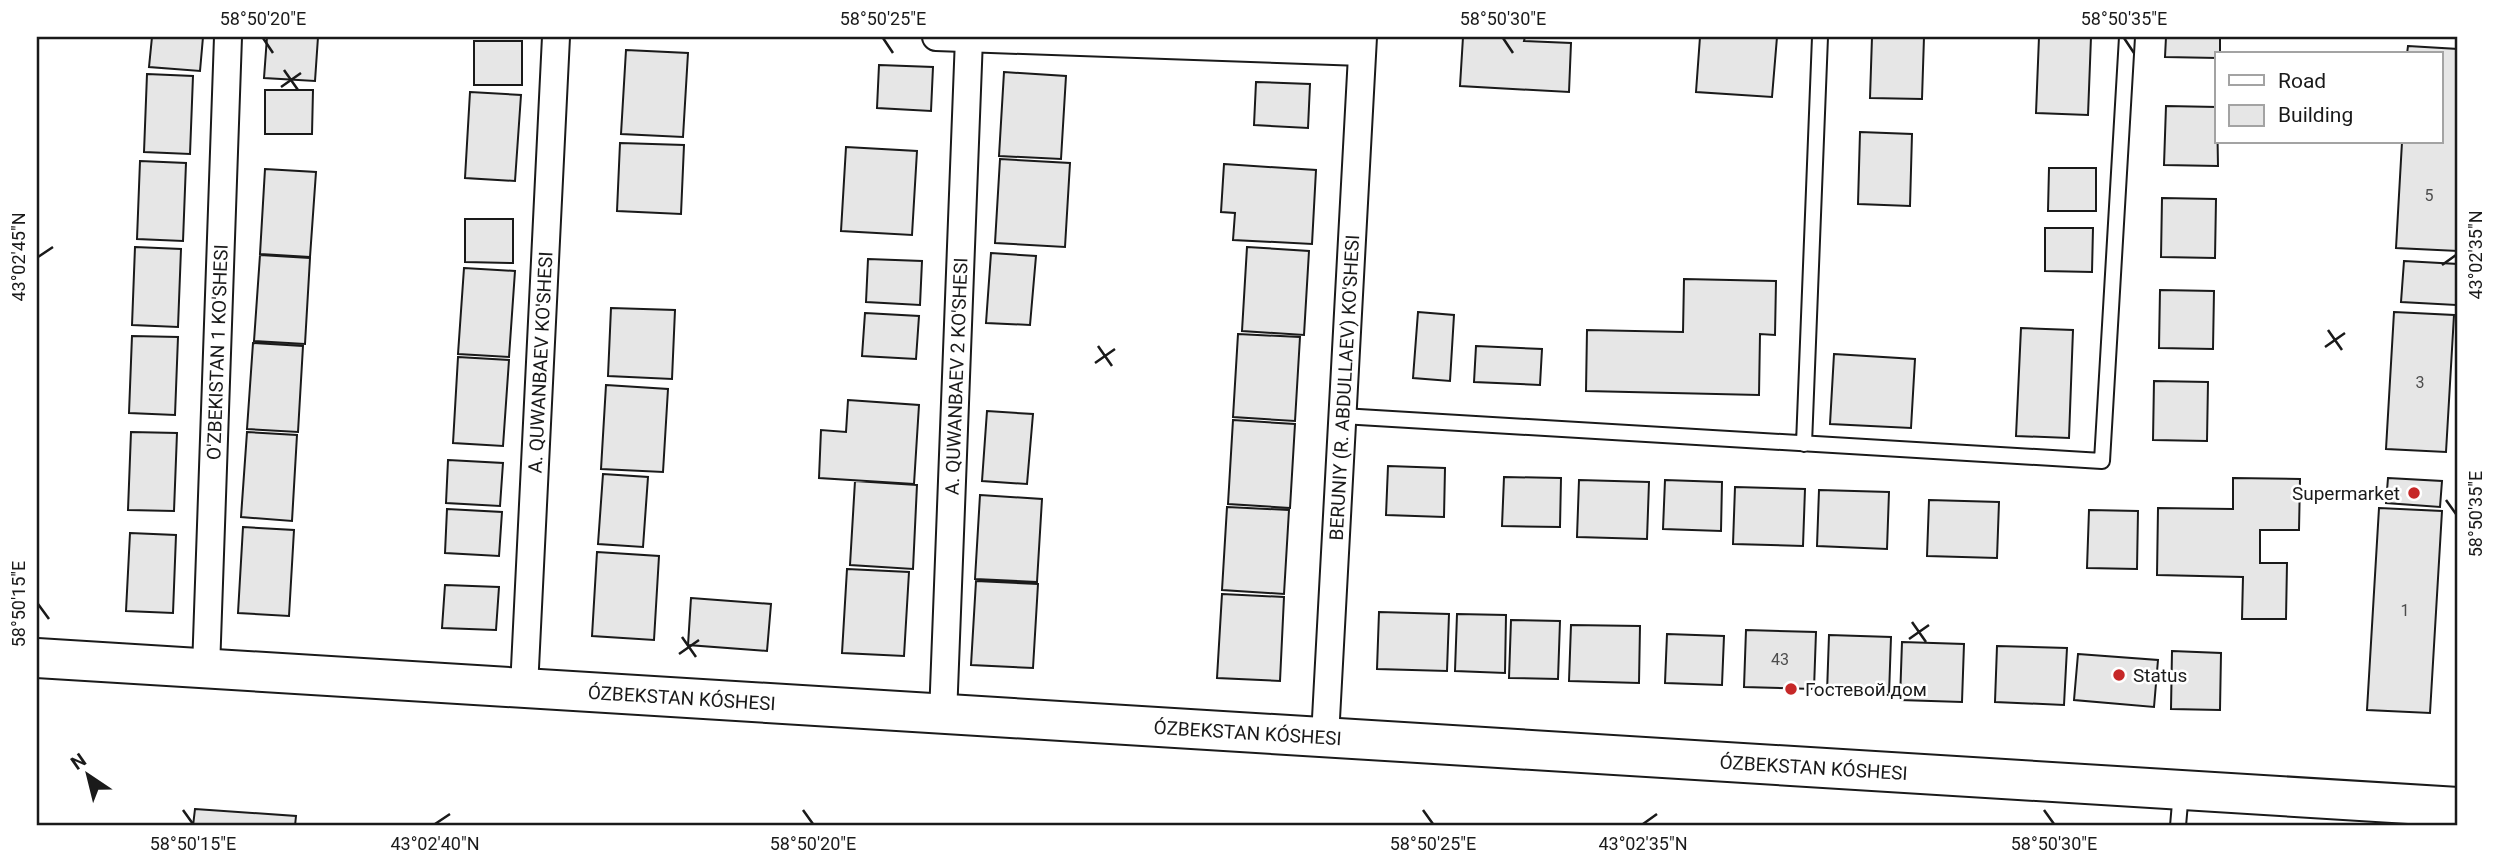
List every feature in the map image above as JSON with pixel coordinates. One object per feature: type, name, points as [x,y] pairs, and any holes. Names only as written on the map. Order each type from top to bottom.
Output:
[{"type":"street","name":"O'ZBEKISTAN 1 KO'SHESI","points":[[206,669],[228,37]]},
{"type":"street","name":"A. QUWANBAEV KO'SHESI","points":[[524,688],[556,37]]},
{"type":"street","points":[[936,37],[1362,44]]},
{"type":"street","name":"A. QUWANBAEV 2 KO'SHESI","points":[[943,716],[969,38]]},
{"type":"street","name":"BERUNIY (R. ABDULLAEV) KO'SHESI","points":[[1325,737],[1362,44]]},
{"type":"street","name":"ÓZBEKSTAN KÓSHESI","points":[[37,658],[943,716],[1325,737],[2180,808],[2458,807]]},
{"type":"lane","points":[[1804,444],[1820,37]]},
{"type":"lane","points":[[1342,416],[2102,461],[2127,37]]},
{"type":"building","points":[[152,37],[203,37],[200,71],[149,67]]},
{"type":"building","points":[[267,37],[318,37],[315,81],[264,78]]},
{"type":"building","points":[[1463,37],[1525,37],[1524,41],[1571,43],[1569,92],[1460,86]]},
{"type":"building","points":[[1700,37],[1777,37],[1772,97],[1696,92]]},
{"type":"building","points":[[1872,37],[1924,37],[1922,99],[1870,98]]},
{"type":"building","points":[[2039,37],[2091,37],[2088,115],[2036,113]]},
{"type":"building","points":[[2166,37],[2220,37],[2220,52],[2215,52],[2215,58],[2165,57]]},
{"type":"building","points":[[474,41],[522,41],[522,85],[474,85]]},
{"type":"building","points":[[2408,46],[2458,49],[2458,251],[2396,248],[2402,144],[2442,144],[2442,52],[2407,52]]},
{"type":"building","points":[[626,50],[688,53],[683,137],[621,134]]},
{"type":"building","points":[[879,65],[933,67],[931,111],[877,108]]},
{"type":"building","points":[[1004,72],[1066,76],[1061,159],[999,156]]},
{"type":"building","points":[[147,74],[193,76],[190,154],[144,152]]},
{"type":"building","points":[[1256,82],[1310,84],[1308,128],[1254,125]]},
{"type":"building","points":[[265,90],[313,90],[312,134],[265,134]]},
{"type":"building","points":[[470,92],[521,95],[515,181],[465,178]]},
{"type":"building","points":[[2166,106],[2215,107],[2218,166],[2164,165]]},
{"type":"building","points":[[1860,132],[1912,134],[1910,206],[1858,204]]},
{"type":"building","points":[[620,143],[684,145],[681,214],[617,211]]},
{"type":"building","points":[[846,147],[917,151],[912,235],[841,231]]},
{"type":"building","points":[[1000,159],[1070,163],[1065,247],[995,243]]},
{"type":"building","points":[[140,161],[186,163],[183,241],[137,239]]},
{"type":"building","points":[[1224,164],[1316,170],[1312,244],[1233,240],[1235,213],[1221,212]]},
{"type":"building","points":[[2049,168],[2096,168],[2096,211],[2048,211]]},
{"type":"building","points":[[265,169],[316,172],[310,257],[260,254]]},
{"type":"building","points":[[2162,198],[2216,199],[2215,258],[2161,257]]},
{"type":"building","points":[[465,219],[513,219],[513,263],[465,262]]},
{"type":"building","points":[[2045,228],[2093,228],[2092,272],[2045,271]]},
{"type":"building","points":[[135,247],[181,249],[178,327],[132,325]]},
{"type":"building","points":[[1247,247],[1309,251],[1304,335],[1242,331]]},
{"type":"building","points":[[991,253],[1036,256],[1030,325],[986,323]]},
{"type":"building","points":[[260,255],[310,258],[305,344],[254,341]]},
{"type":"building","points":[[868,259],[922,261],[920,305],[866,302]]},
{"type":"building","points":[[2404,261],[2458,264],[2456,305],[2401,302]]},
{"type":"building","points":[[464,268],[515,271],[509,357],[458,354]]},
{"type":"building","points":[[1684,279],[1776,281],[1775,335],[1760,334],[1759,395],[1586,391],[1587,330],[1683,332]]},
{"type":"building","points":[[2160,290],[2214,291],[2213,349],[2159,348]]},
{"type":"building","points":[[611,308],[675,310],[672,379],[608,376]]},
{"type":"building","points":[[1418,312],[1454,315],[1450,381],[1413,378]]},
{"type":"building","points":[[2394,312],[2454,315],[2446,452],[2386,449]]},
{"type":"building","points":[[865,313],[919,316],[916,359],[862,356]]},
{"type":"building","points":[[2021,328],[2073,330],[2069,438],[2016,436]]},
{"type":"building","points":[[1238,334],[1300,337],[1295,421],[1233,417]]},
{"type":"building","points":[[132,336],[178,337],[175,415],[129,413]]},
{"type":"building","points":[[253,343],[303,346],[298,432],[247,429]]},
{"type":"building","points":[[1476,346],[1542,349],[1540,385],[1474,382]]},
{"type":"building","points":[[1834,354],[1915,359],[1911,428],[1830,424]]},
{"type":"building","points":[[458,357],[509,360],[503,446],[453,443]]},
{"type":"building","points":[[2154,381],[2208,382],[2207,441],[2153,440]]},
{"type":"building","points":[[606,385],[668,389],[663,472],[601,469]]},
{"type":"building","points":[[848,400],[919,405],[914,484],[819,478],[821,430],[846,432]]},
{"type":"building","points":[[987,411],[1033,414],[1027,484],[982,481]]},
{"type":"building","points":[[1233,420],[1295,424],[1290,508],[1228,504]]},
{"type":"building","points":[[131,432],[177,433],[174,511],[128,510]]},
{"type":"building","points":[[247,432],[297,435],[292,521],[241,517]]},
{"type":"building","points":[[448,460],[503,463],[500,506],[446,503]]},
{"type":"building","points":[[1388,466],[1445,468],[1444,517],[1386,515]]},
{"type":"building","points":[[603,474],[648,477],[643,547],[598,544]]},
{"type":"building","points":[[1504,477],[1561,478],[1560,527],[1502,526]]},
{"type":"building","points":[[2233,478],[2300,479],[2299,530],[2260,530],[2260,563],[2287,563],[2286,619],[2242,619],[2243,577],[2157,575],[2158,508],[2233,509]]},
{"type":"building","points":[[2388,478],[2442,481],[2440,507],[2386,503]]},
{"type":"building","points":[[1579,480],[1649,482],[1647,539],[1577,537]]},
{"type":"building","points":[[1665,480],[1722,482],[1721,531],[1663,529]]},
{"type":"building","points":[[855,481],[917,485],[913,569],[850,565]]},
{"type":"building","points":[[1735,487],[1805,489],[1803,546],[1733,544]]},
{"type":"building","points":[[1819,490],[1889,492],[1887,549],[1817,546]]},
{"type":"building","points":[[980,495],[1042,499],[1037,582],[975,579]]},
{"type":"building","points":[[1929,500],[1999,502],[1997,558],[1927,556]]},
{"type":"building","points":[[1227,507],[1289,510],[1284,594],[1222,590]]},
{"type":"building","points":[[2379,508],[2442,511],[2430,713],[2367,710]]},
{"type":"building","points":[[447,509],[502,512],[499,556],[445,553]]},
{"type":"building","points":[[2089,510],[2138,511],[2137,569],[2087,568]]},
{"type":"building","points":[[243,527],[294,530],[289,616],[238,613]]},
{"type":"building","points":[[130,533],[176,535],[173,613],[126,611]]},
{"type":"building","points":[[597,552],[659,556],[654,640],[592,636]]},
{"type":"building","points":[[847,569],[909,572],[904,656],[842,653]]},
{"type":"building","points":[[976,581],[1038,584],[1033,668],[971,665]]},
{"type":"building","points":[[445,585],[499,587],[496,630],[442,628]]},
{"type":"building","points":[[1222,594],[1284,597],[1280,681],[1217,678]]},
{"type":"building","points":[[691,598],[771,604],[767,651],[688,645]]},
{"type":"building","points":[[1379,612],[1449,614],[1447,671],[1377,669]]},
{"type":"building","points":[[1457,614],[1506,615],[1505,673],[1455,671]]},
{"type":"building","points":[[1511,620],[1560,621],[1558,679],[1509,678]]},
{"type":"building","points":[[1571,625],[1640,626],[1639,683],[1569,681]]},
{"type":"building","points":[[1746,630],[1816,632],[1814,689],[1744,687]]},
{"type":"building","points":[[1667,634],[1724,636],[1722,685],[1665,683]]},
{"type":"building","points":[[1829,635],[1891,637],[1889,695],[1827,693]]},
{"type":"building","points":[[1902,642],[1964,644],[1962,702],[1900,700]]},
{"type":"building","points":[[1997,646],[2067,648],[2064,705],[1995,702]]},
{"type":"building","points":[[2172,651],[2221,653],[2220,710],[2171,709]]},
{"type":"building","points":[[2078,654],[2158,660],[2154,707],[2074,700]]},
{"type":"building","points":[[195,809],[296,816],[295,826],[193,826]]},
{"type":"place","name":"Supermarket","points":[[2414,493]]},
{"type":"place","name":"Status","points":[[2119,675]]},
{"type":"place","name":"Гостевой дом","points":[[1791,689]]}]
